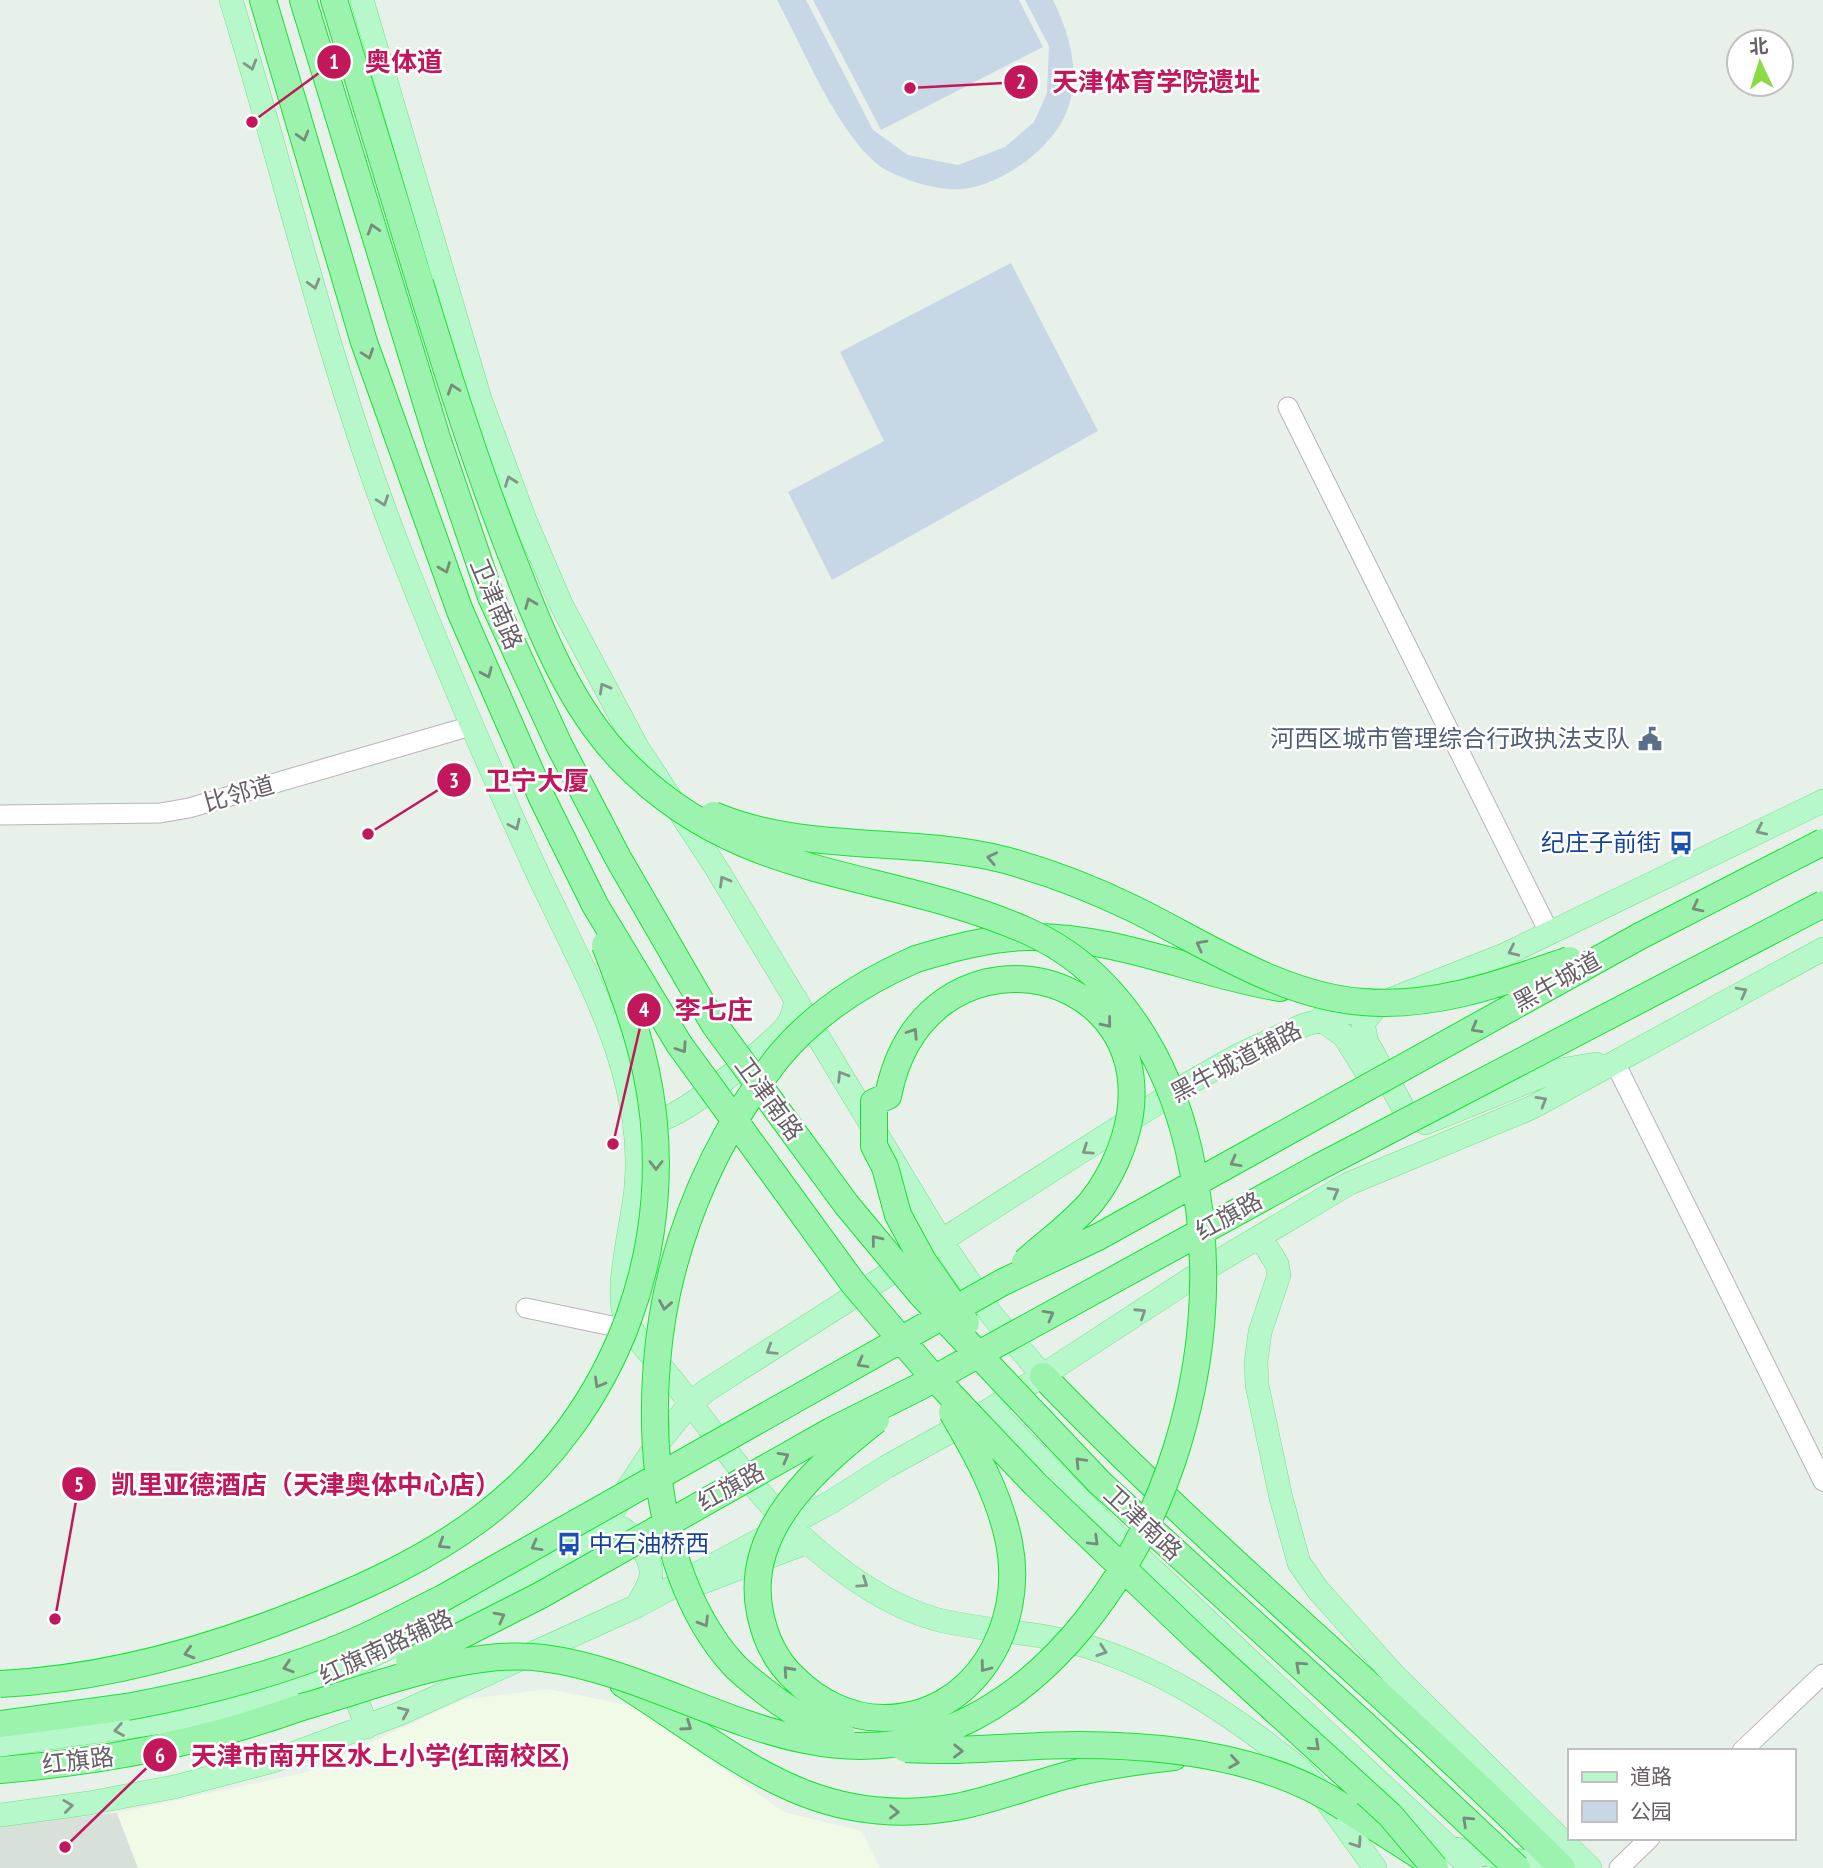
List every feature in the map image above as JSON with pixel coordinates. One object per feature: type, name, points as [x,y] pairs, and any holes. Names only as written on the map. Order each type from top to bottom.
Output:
[{"type":"highway","name":"卫津南路","points":[[263,0],[364,341],[460,611],[543,800],[586,887],[648,995],[732,1119],[923,1378],[1438,1859]]},
{"type":"highway","name":"卫津南路","points":[[303,0],[434,428],[491,597],[565,756],[624,869],[713,1024],[846,1204],[920,1293],[1008,1387],[1138,1519],[1366,1726],[1517,1868]]},
{"type":"highway","points":[[302,1707],[451,1664],[488,1657],[551,1659],[610,1675],[753,1727],[787,1737],[840,1746],[880,1745],[924,1737],[956,1726],[998,1703],[1042,1669],[1079,1629],[1113,1581],[1149,1518],[1173,1459],[1196,1379],[1206,1288],[1197,1188],[1171,1091],[1146,1037],[1098,979],[1052,944],[1025,929],[978,913],[818,870],[752,849],[700,824],[620,759],[587,718],[532,609],[484,486],[334,0]]},
{"type":"highway","points":[[654,789],[719,817],[769,832],[943,849],[1016,864],[1099,893],[1214,951],[1313,994]]},
{"type":"highway","name":"黑牛城道","points":[[1295,1129],[1640,936],[1823,842]]},
{"type":"highway","points":[[0,1684],[82,1676],[187,1654],[351,1592],[423,1556],[482,1518],[530,1475],[562,1438],[603,1378],[629,1322],[648,1255],[656,1193],[656,1133],[646,1070],[629,1009],[586,887]]},
{"type":"highway","name":"红旗路","points":[[0,1770],[142,1753],[232,1732],[302,1707],[440,1649],[923,1378],[1317,1168],[1823,904]]},
{"type":"highway","points":[[1438,1859],[1295,1779],[1247,1764],[1190,1755],[1076,1745],[977,1752],[873,1745],[824,1730],[796,1715],[748,1678],[731,1661],[698,1612],[677,1560],[666,1520],[659,1474],[656,1398],[664,1314],[673,1269],[693,1209],[722,1144],[751,1095],[777,1059],[816,1020],[876,977],[916,959],[978,942],[1030,937],[1121,947],[1237,980],[1363,1002],[1391,1003],[1457,996],[1509,982],[1640,936]]},
{"type":"highway","points":[[1003,1282],[1092,1202],[1114,1167],[1127,1132],[1132,1092],[1131,1073],[1122,1045],[1094,1008],[1059,986],[1018,979],[985,982],[969,987],[926,1015],[900,1052],[888,1096],[874,1102],[873,1114],[874,1146],[909,1237],[1008,1387]]},
{"type":"highway","name":"红旗路","points":[[0,1724],[189,1696],[243,1681],[352,1643],[528,1551],[1003,1282],[1098,1237],[1295,1129]]},
{"type":"highway","points":[[1043,1377],[1109,1444],[1487,1793],[1560,1868]]},
{"type":"highway","points":[[923,1378],[984,1470],[1001,1509],[1011,1552],[1009,1604],[995,1651],[967,1687],[948,1700],[915,1713],[883,1718],[863,1716],[821,1700],[783,1667],[764,1630],[757,1592],[758,1568],[774,1526],[798,1491],[854,1437],[923,1378]]},
{"type":"highway","points":[[610,1675],[769,1778],[823,1801],[862,1810],[907,1812],[957,1807],[1092,1769],[1190,1755]]},
{"type":"main road","points":[[231,0],[342,381],[396,541],[471,726],[593,989],[617,1049],[632,1103],[638,1140],[636,1187],[620,1298],[612,1326]]},
{"type":"main road","points":[[362,0],[472,375],[530,533],[568,618],[636,747],[715,866],[942,1242],[991,1314],[1043,1377]]},
{"type":"main road","name":"黑牛城道辅路","points":[[690,1404],[1185,1086],[1239,1055],[1320,1019],[1377,1005],[1550,934],[1823,801]]},
{"type":"main road","points":[[0,1815],[174,1787],[273,1761],[367,1727],[636,1606],[991,1409],[1260,1237],[1370,1173],[1531,1108],[1614,1060],[1823,949]]},
{"type":"main road","points":[[632,1103],[645,1117],[659,1121],[691,1105],[769,1044],[786,1027],[793,1015],[796,999]]},
{"type":"main road","points":[[1377,1005],[1363,1024],[1367,1042],[1405,1111],[1425,1123],[1554,1072],[1614,1060]]},
{"type":"main road","points":[[1320,1019],[1344,1036],[1354,1049],[1402,1139],[1399,1147],[1370,1173]]},
{"type":"main road","points":[[1260,1237],[1277,1264],[1279,1275],[1260,1332],[1256,1362],[1258,1385],[1281,1498],[1299,1563],[1318,1590],[1394,1675],[1590,1868]]},
{"type":"main road","points":[[620,1298],[633,1334],[788,1524],[808,1542],[865,1585],[908,1610],[960,1624],[1054,1637],[1088,1646],[1125,1659],[1202,1697],[1301,1770],[1315,1785],[1375,1868]]},
{"type":"main road","name":"红旗南路辅路","points":[[0,1745],[93,1734],[214,1711],[304,1685],[345,1669],[487,1598],[597,1534],[655,1447],[690,1404]]},
{"type":"main road","points":[[991,1409],[1438,1859],[1471,1868]]},
{"type":"main road","points":[[597,1534],[621,1528],[632,1534],[647,1558],[651,1576],[636,1606]]},
{"type":"main road","points":[[669,1587],[700,1583],[808,1542]]},
{"type":"main road","points":[[345,1669],[367,1727]]},
{"type":"main road","points":[[1438,1859],[1560,1868]]},
{"type":"street","points":[[1288,407],[1550,934]]},
{"type":"street","name":"比邻道","points":[[0,815],[160,813],[189,808],[471,726]]},
{"type":"street","points":[[1614,1060],[1823,1481]]},
{"type":"street","points":[[526,1308],[612,1326]]},
{"type":"street","points":[[1744,1749],[1823,1674]]},
{"type":"street","points":[[1619,1868],[1648,1840]]},
{"type":"shaded area","points":[[548,1689],[633,1706],[784,1812],[862,1831],[880,1868],[138,1868],[117,1813],[307,1772],[462,1700]]},
{"type":"shaded area","points":[[117,1813],[138,1868],[0,1868],[0,1825]]},
{"type":"green space","points":[[777,0],[806,0],[873,130],[908,155],[958,165],[1005,147],[1034,122],[1047,93],[1049,46],[1025,0],[1053,0],[1059,13],[1073,66],[1072,94],[1068,108],[1052,136],[1040,149],[995,180],[979,186],[953,189],[906,179],[877,164],[848,131],[821,87]]},
{"type":"green space","points":[[813,0],[1019,0],[1043,47],[881,130]]},
{"type":"green space","points":[[1011,263],[1098,431],[832,580],[788,492],[884,441],[840,352]]},
{"type":"place","name":"天津体育学院遗址","points":[[910,88]]},
{"type":"place","name":"奥体道","points":[[252,122]]},
{"type":"place","name":"河西区城市管理综合行政执法支队","points":[[1650,739]]},
{"type":"place","name":"卫宁大厦","points":[[368,834]]},
{"type":"place","name":"纪庄子前街","points":[[1681,843]]},
{"type":"place","name":"李七庄","points":[[613,1144]]},
{"type":"place","name":"中石油桥西","points":[[569,1544]]},
{"type":"place","name":"凯里亚德酒店（天津奥体中心店）","points":[[55,1619]]},
{"type":"place","name":"天津市南开区水上小学(红南校区)","points":[[65,1847]]}]
